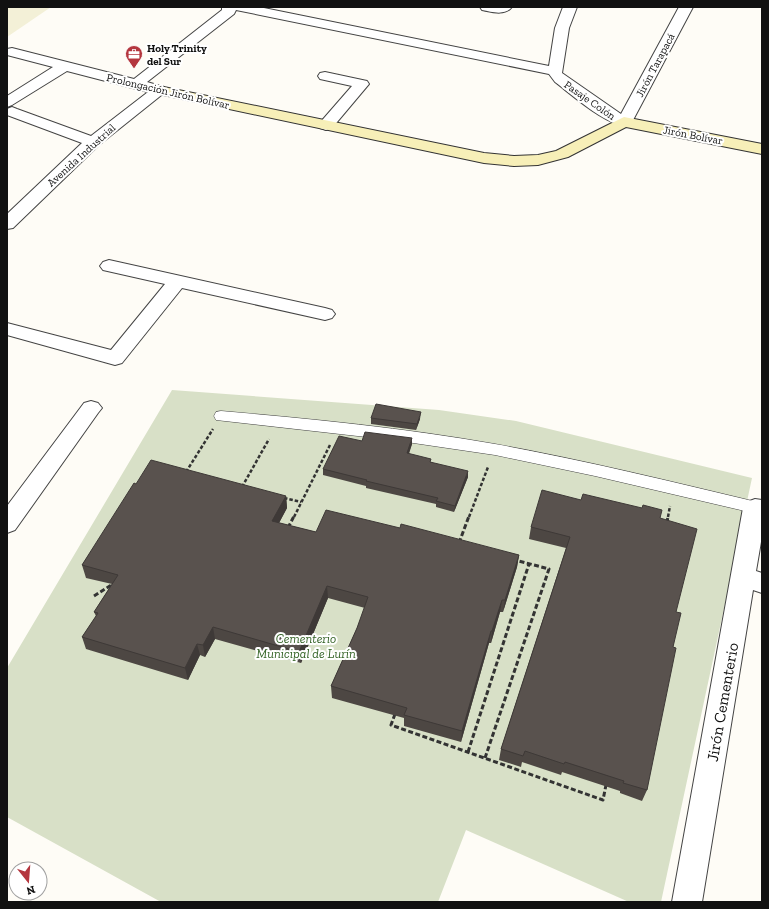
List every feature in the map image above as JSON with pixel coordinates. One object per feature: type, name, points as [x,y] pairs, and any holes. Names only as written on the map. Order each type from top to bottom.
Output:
[{"type":"street","points":[[135,85],[229,11],[229,7]]},
{"type":"street","points":[[240,7],[554,71]]},
{"type":"street","points":[[487,7],[503,8]]},
{"type":"street","name":"Pasaje Colón","points":[[570,7],[562,28],[554,71],[560,78],[610,115],[624,122]]},
{"type":"street","name":"Jirón Tarapacá","points":[[624,122],[686,7]]},
{"type":"street","name":"Prolongación Jirón Bolívar","points":[[12,52],[135,85],[484,158],[514,161],[538,160],[562,154],[624,122]]},
{"type":"street","points":[[9,107],[65,66]]},
{"type":"street","points":[[325,76],[362,84],[326,125]]},
{"type":"street","name":"Avenida Industrial","points":[[7,224],[93,142],[159,90]]},
{"type":"street","points":[[9,107],[93,142]]},
{"type":"street","name":"Jirón Bolívar","points":[[624,122],[762,148]]},
{"type":"street","points":[[109,266],[325,314]]},
{"type":"street","points":[[7,328],[115,358],[178,281]]},
{"type":"street","points":[[11,513],[91,408]]},
{"type":"street","name":"Jirón Cementerio","points":[[687,902],[753,580],[755,508],[761,509]]},
{"type":"lane","points":[[221,416],[338,427],[494,450],[675,488],[761,509]]},
{"type":"path","points":[[192,475],[185,473],[221,416]]},
{"type":"path","points":[[242,488],[279,421]]},
{"type":"path","points":[[287,530],[338,427]]},
{"type":"path","points":[[466,546],[459,544],[494,450]]},
{"type":"path","points":[[235,486],[250,490]]},
{"type":"path","points":[[666,527],[675,488]]},
{"type":"path","points":[[279,497],[301,502]]},
{"type":"path","points":[[485,758],[549,569],[508,558]]},
{"type":"path","points":[[468,752],[529,564]]},
{"type":"path","points":[[94,596],[117,582]]},
{"type":"path","points":[[396,710],[391,725],[603,800],[606,784]]},
{"type":"shaded area","points":[[7,7],[51,7],[7,37]]},
{"type":"green space","name":"Cementerio Municipal de Lurín","points":[[172,390],[439,410],[516,421],[752,478],[661,902],[629,902],[466,830],[438,902],[161,902],[7,817],[7,668]]},
{"type":"building","points":[[376,404],[421,412],[417,424],[371,418]]},
{"type":"building","points":[[365,432],[412,438],[407,453],[431,459],[430,462],[468,471],[455,506],[436,501],[438,498],[323,469],[339,436],[362,441]]},
{"type":"building","points":[[151,460],[286,496],[272,521],[316,532],[326,510],[400,528],[401,524],[519,555],[505,600],[502,600],[491,631],[462,731],[404,715],[407,708],[331,686],[357,628],[368,597],[327,586],[299,652],[213,627],[203,645],[197,644],[185,668],[82,637],[98,613],[94,612],[118,575],[82,565],[134,483],[136,484]]},
{"type":"building","points":[[542,490],[581,500],[583,494],[642,508],[643,505],[662,510],[660,518],[697,529],[676,612],[681,613],[673,647],[676,648],[647,790],[565,762],[564,764],[525,751],[523,756],[501,749],[570,537],[531,527]]},
{"type":"place","name":"Holy Trinity del Sur","points":[[134,69]]}]
